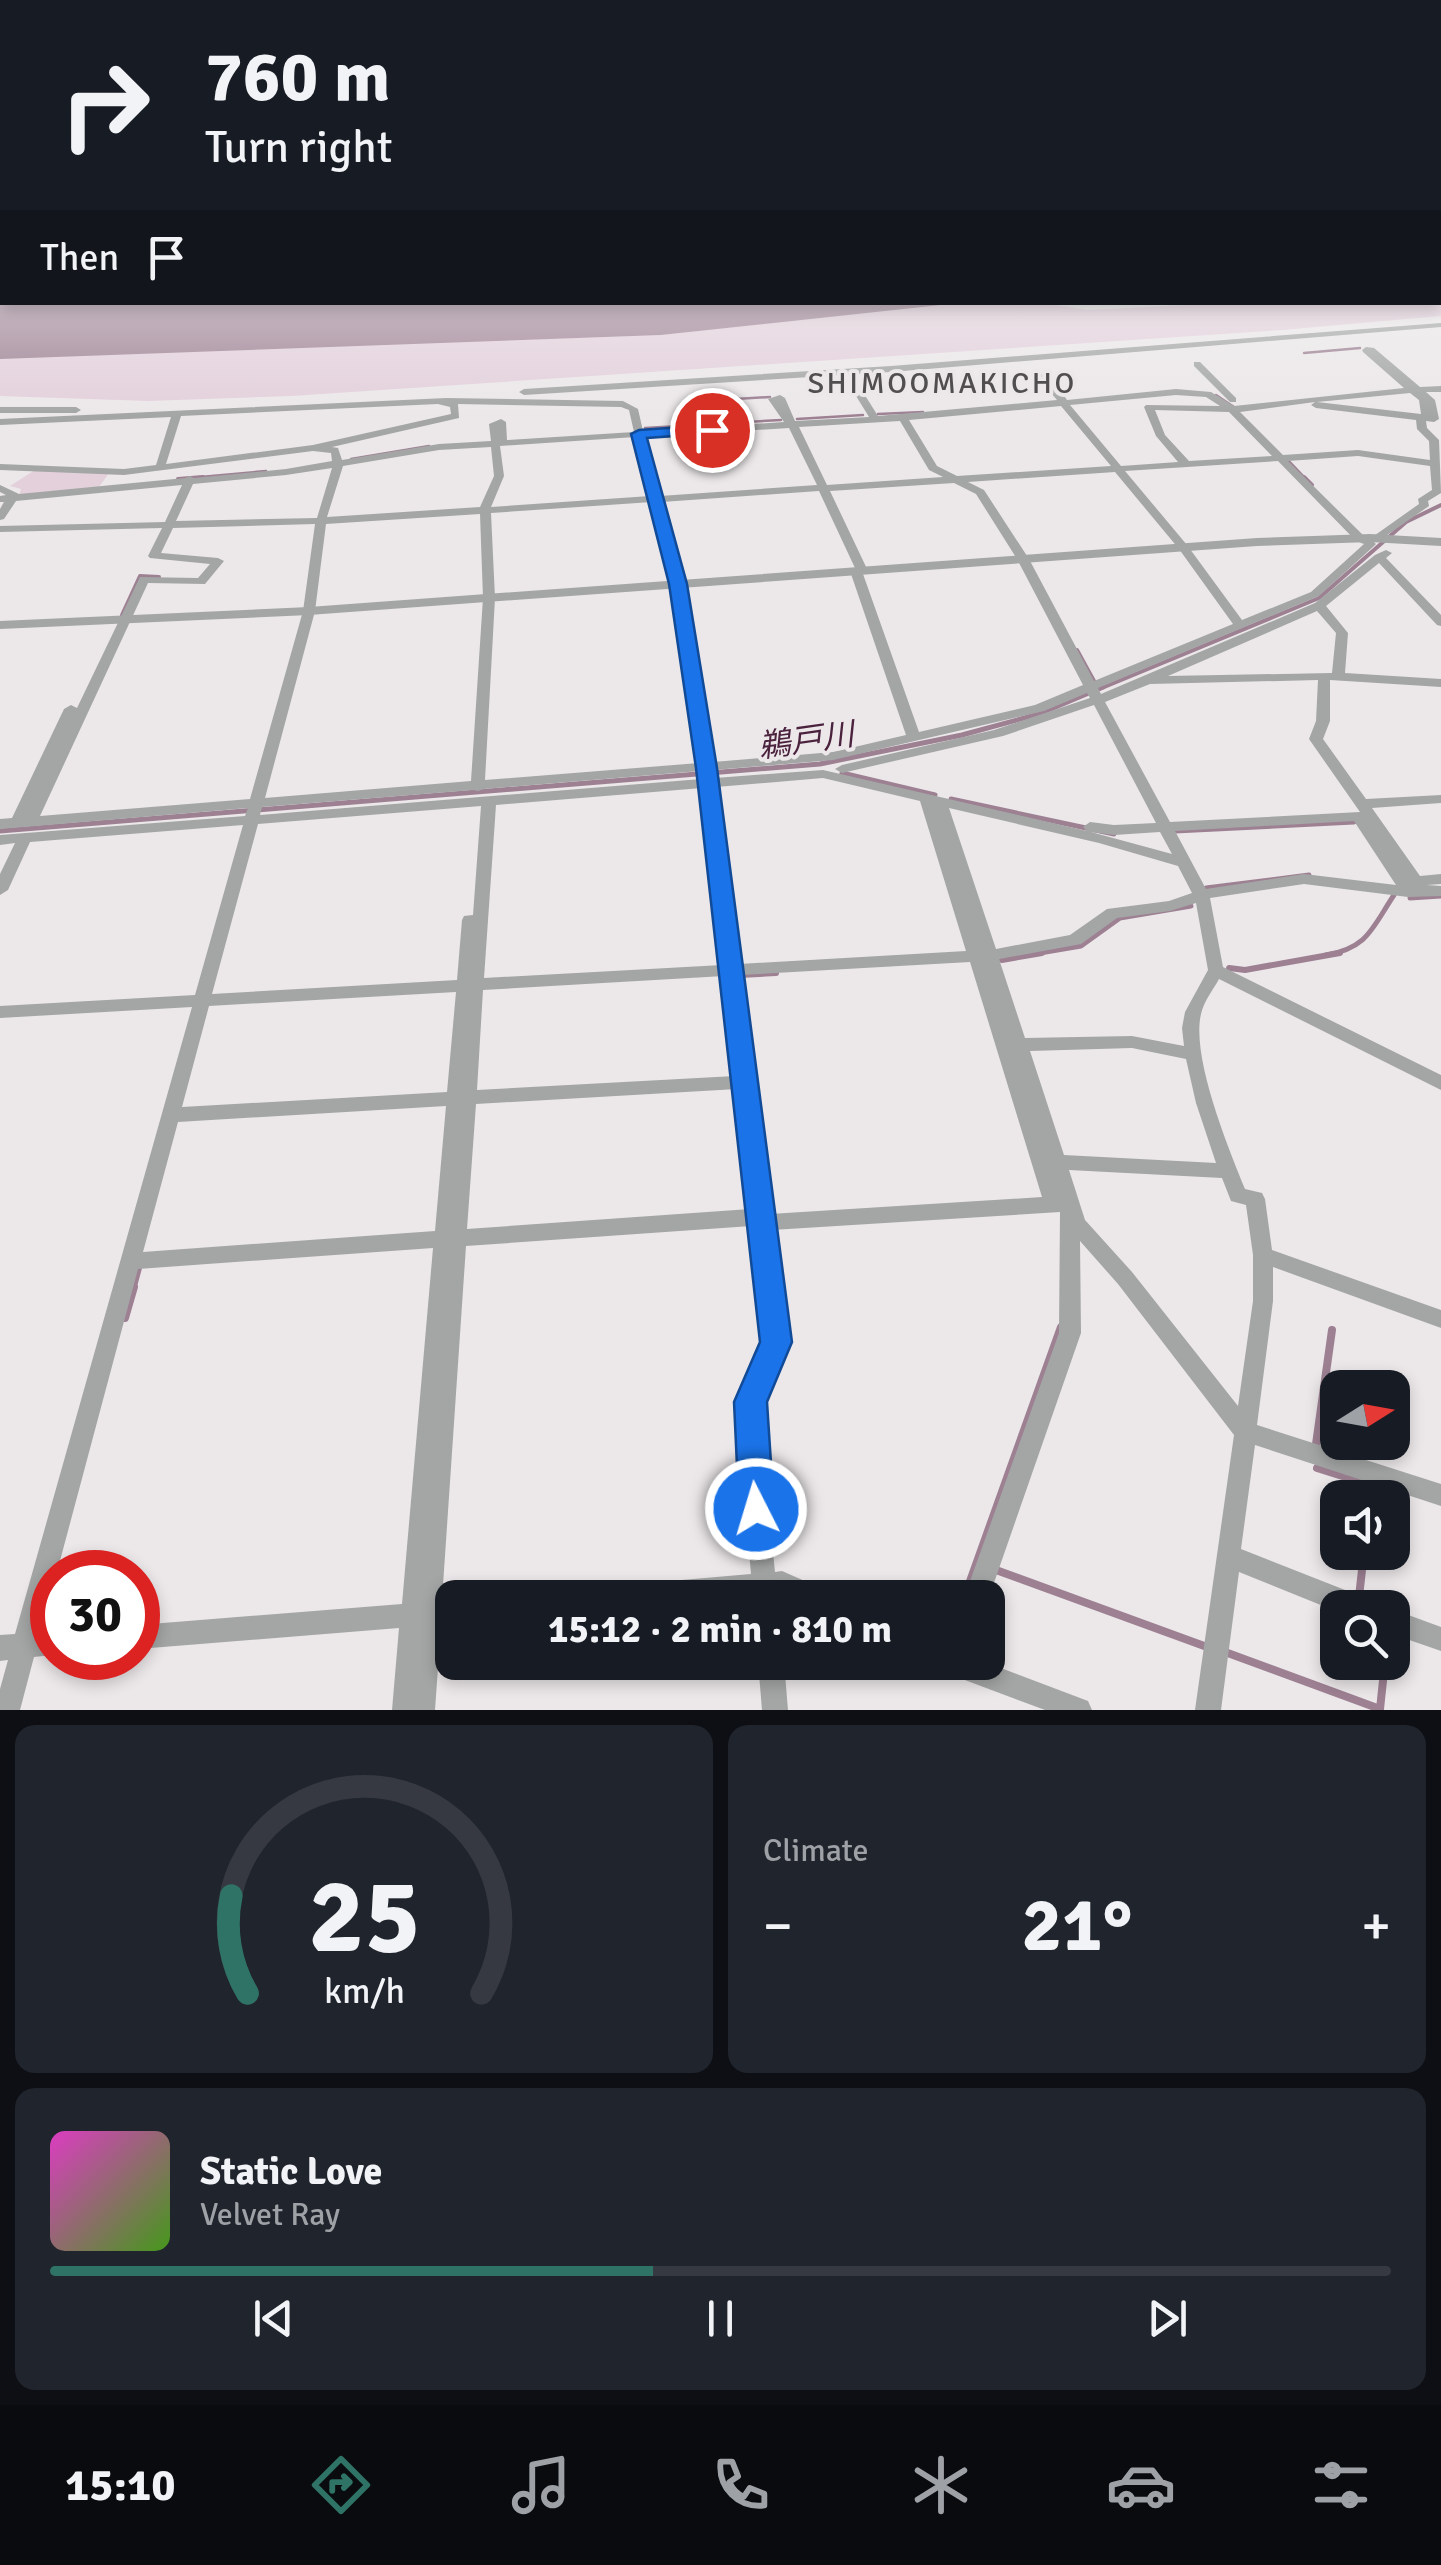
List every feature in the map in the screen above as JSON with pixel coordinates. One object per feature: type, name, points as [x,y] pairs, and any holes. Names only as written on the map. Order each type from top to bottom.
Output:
[{"type":"street","points":[[0,410],[262,406],[546,391],[891,369],[1441,325]]},
{"type":"street","points":[[0,824],[17,832],[707,776],[823,774],[998,733],[1096,694],[1244,623],[1315,594],[1370,544],[1425,504],[1422,501],[1438,496],[1439,460],[1434,440],[1422,429],[1430,419],[1430,400],[1415,390],[1366,350],[1371,350],[1415,390]]},
{"type":"street","points":[[1197,364],[1285,457],[1377,539],[1382,555],[1441,622]]},
{"type":"street","points":[[1185,463],[1161,436],[1150,407],[1237,409],[1441,389]]},
{"type":"street","points":[[0,422],[442,401],[546,391]]},
{"type":"street","points":[[858,391],[875,419]]},
{"type":"street","points":[[5,500],[338,464],[415,449],[499,442],[903,418],[1189,392],[1216,397],[1237,409]]},
{"type":"street","points":[[442,401],[623,404],[633,408],[678,584],[707,776],[776,1342],[750,1402],[763,1580]]},
{"type":"street","points":[[0,467],[124,472],[314,448],[456,416],[454,405],[442,401]]},
{"type":"street","points":[[1309,401],[1320,406],[1430,419]]},
{"type":"street","points":[[1066,404],[1187,547],[1244,623]]},
{"type":"street","points":[[160,468],[176,416]]},
{"type":"street","points":[[903,418],[934,468],[980,492],[1023,559],[1202,897],[1212,932],[1211,954],[1216,970],[1441,1083]]},
{"type":"street","points":[[789,424],[856,571],[914,738]]},
{"type":"street","points":[[422,1710],[432,1614],[450,1238],[484,794],[493,598],[489,510],[499,476],[499,442]]},
{"type":"street","points":[[7,1710],[12,1646],[132,1261],[308,612],[320,522],[338,464],[335,450],[314,448]]},
{"type":"street","points":[[0,529],[320,522],[1358,452],[1439,460]]},
{"type":"street","points":[[144,558],[186,480]]},
{"type":"street","points":[[0,488],[11,491],[0,517]]},
{"type":"street","points":[[119,620],[144,579],[201,582],[218,560],[154,556],[164,526]]},
{"type":"street","points":[[0,625],[308,612],[1187,547],[1377,539],[1441,542]]},
{"type":"street","points":[[707,776],[833,756],[996,721],[1148,680],[1319,606],[1382,555]]},
{"type":"street","points":[[1382,555],[1441,609]]},
{"type":"street","points":[[0,867],[119,620],[134,579]]},
{"type":"street","points":[[1319,606],[1342,633],[1316,739],[1367,818],[1422,889]]},
{"type":"street","points":[[1148,680],[1331,676],[1441,683]]},
{"type":"street","points":[[842,769],[1103,830],[1367,818],[1441,799]]},
{"type":"street","points":[[823,774],[1102,839],[1182,862]]},
{"type":"street","points":[[933,799],[1062,1204],[1126,1278],[1244,1431],[1441,1496]]},
{"type":"street","points":[[0,890],[17,832]]},
{"type":"street","points":[[0,1012],[984,956],[1075,940],[1114,912],[1170,906],[1304,879],[1422,889],[1441,879]]},
{"type":"street","points":[[982,1580],[1070,1333],[1056,1162],[1020,1045],[984,956]]},
{"type":"street","points":[[1208,1710],[1264,1301],[1263,1255],[1254,1198],[1238,1196],[1227,1171],[1192,1054],[1192,1013],[1216,970]]},
{"type":"street","points":[[1020,1045],[1132,1042],[1192,1054]]},
{"type":"street","points":[[172,1115],[742,1082]]},
{"type":"street","points":[[1056,1162],[1227,1171]]},
{"type":"street","points":[[132,1261],[450,1238],[1062,1204]]},
{"type":"street","points":[[1263,1255],[1441,1319]]},
{"type":"street","points":[[1228,1556],[1320,1593]]},
{"type":"street","points":[[160,1634],[432,1614]]},
{"type":"street","points":[[406,1710],[432,1614]]},
{"type":"street","points":[[1410,1627],[1441,1640]]},
{"type":"street","points":[[772,1680],[775,1710]]},
{"type":"street","points":[[998,1680],[1079,1710]]},
{"type":"shaded area","points":[[0,305],[940,305],[661,335],[0,359]]},
{"type":"shaded area","points":[[932,305],[1055,305],[1088,310],[1187,305],[1441,305],[1441,316],[1283,330],[291,396],[148,401],[0,396],[0,359],[5,357],[661,335]]},
{"type":"shaded area","points":[[35,470],[109,473],[99,487],[19,496],[21,489],[10,486]]},
{"type":"waterway","points":[[1304,353],[1360,348]]},
{"type":"waterway","points":[[1216,395],[1234,407]]},
{"type":"waterway","points":[[719,400],[770,397]]},
{"type":"waterway","points":[[878,414],[923,412]]},
{"type":"waterway","points":[[797,419],[863,415]]},
{"type":"waterway","points":[[645,428],[781,420]]},
{"type":"waterway","points":[[351,459],[429,446]]},
{"type":"waterway","points":[[1286,458],[1306,479]]},
{"type":"waterway","points":[[203,477],[178,479],[266,471]]},
{"type":"waterway","points":[[1306,479],[1312,485]]},
{"type":"waterway","name":"鵜戸川","points":[[1097,690],[1319,598],[1406,522],[1441,505]]},
{"type":"waterway","points":[[122,615],[140,576],[159,577]]},
{"type":"waterway","points":[[1077,650],[1094,681]]},
{"type":"waterway","name":"鵜戸川","points":[[0,831],[820,764],[962,735],[1039,714],[1103,687]]},
{"type":"waterway","points":[[842,773],[935,795]]},
{"type":"waterway","points":[[951,799],[1114,834]]},
{"type":"waterway","points":[[1175,831],[1354,822]]},
{"type":"waterway","points":[[1206,888],[1309,875]]},
{"type":"waterway","points":[[1326,955],[1351,947],[1368,935],[1394,895]]},
{"type":"waterway","points":[[1410,898],[1441,896]]},
{"type":"waterway","points":[[1028,955],[1081,946],[1120,918],[1191,906]]},
{"type":"waterway","points":[[1002,960],[1042,953]]},
{"type":"waterway","points":[[1229,968],[1245,970],[1340,953]]},
{"type":"waterway","points":[[740,975],[776,973]]},
{"type":"waterway","points":[[133,1290],[139,1268]]},
{"type":"waterway","points":[[125,1318],[134,1287]]},
{"type":"waterway","points":[[970,1580],[1061,1327]]},
{"type":"waterway","points":[[1316,1444],[1332,1330]]},
{"type":"waterway","points":[[1317,1468],[1355,1480]]},
{"type":"waterway","points":[[996,1570],[1207,1647]]},
{"type":"waterway","points":[[1360,1590],[1362,1570]]},
{"type":"waterway","points":[[1225,1652],[1380,1709],[1383,1680]]},
{"type":"district","name":"SHIMOOMAKICHO","points":[[942,383]]},
{"type":"route","points":[[712,430],[639,434],[678,584],[707,768],[728,971],[776,1342],[750,1402],[756,1509]]}]
